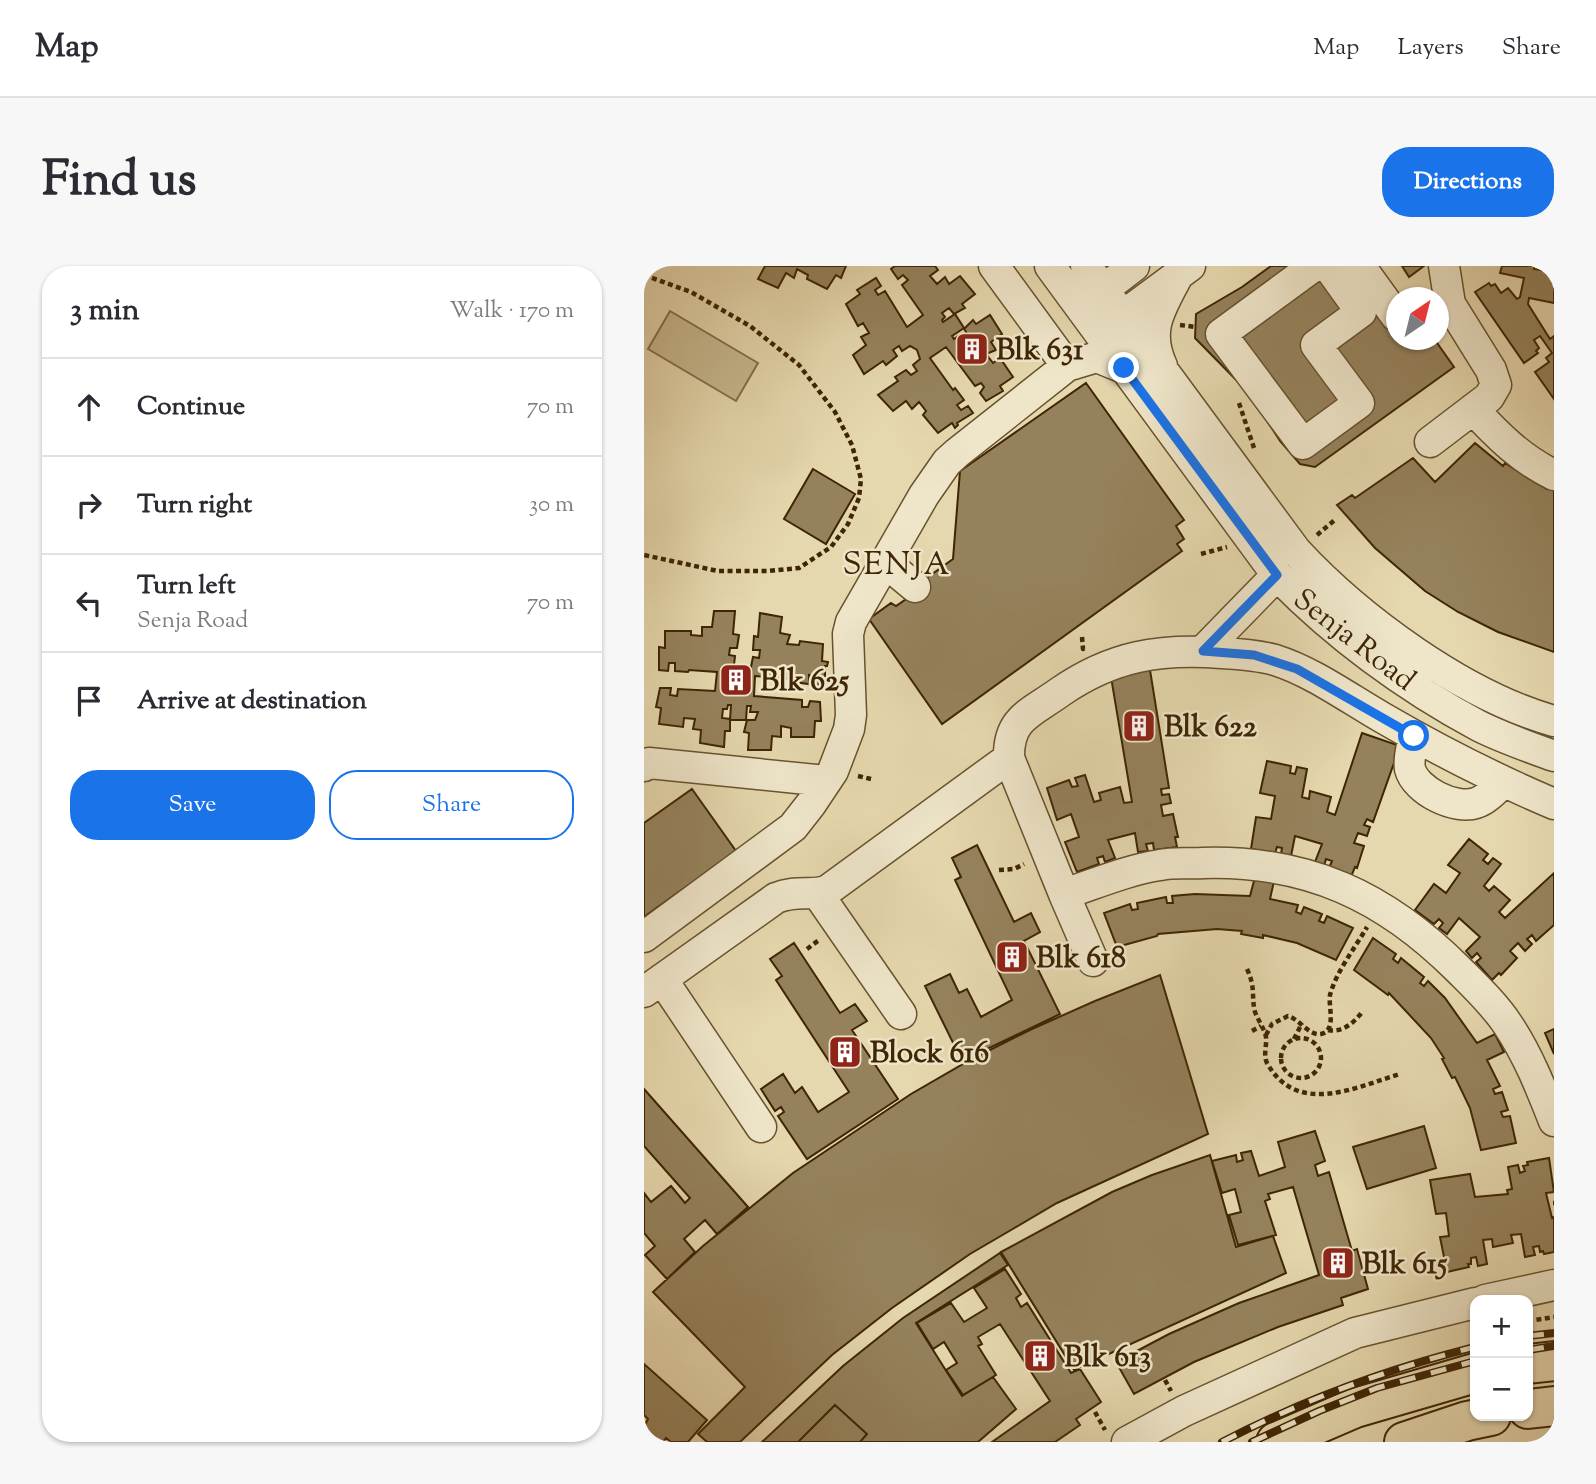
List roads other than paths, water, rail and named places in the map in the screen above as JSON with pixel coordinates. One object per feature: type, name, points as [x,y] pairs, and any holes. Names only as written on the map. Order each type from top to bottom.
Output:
[{"type":"main road","points":[[1533,1363],[1554,1361]]},
{"type":"main road","points":[[1276,1442],[1355,1408],[1470,1374]]},
{"type":"main road","points":[[1533,1408],[1554,1406]]},
{"type":"main road","points":[[1404,1442],[1470,1420]]},
{"type":"street","name":"Senja Road","points":[[1050,266],[1090,288],[1122,316],[1296,551],[1350,605],[1439,667],[1488,695],[1554,721]]},
{"type":"street","points":[[1090,288],[1134,266]]},
{"type":"street","points":[[1430,442],[1489,397],[1496,382],[1492,370],[1450,304],[1444,266]]},
{"type":"street","points":[[1099,334],[1183,271]]},
{"type":"street","points":[[1168,379],[1156,354],[1154,333],[1161,308],[1183,271]]},
{"type":"street","points":[[1009,273],[1066,366]]},
{"type":"street","points":[[1345,274],[1361,312],[1316,345],[1359,403],[1303,444],[1221,334],[1345,274]]},
{"type":"street","points":[[1345,274],[1386,308]]},
{"type":"street","name":"Senja Road","points":[[1090,288],[1099,334],[1277,575],[1326,623],[1430,696],[1480,726],[1554,756]]},
{"type":"street","points":[[644,937],[793,827],[826,781],[841,752],[851,715],[848,634],[851,622],[924,495],[947,462],[1000,432],[1066,366],[1097,357],[1124,368]]},
{"type":"street","points":[[1473,409],[1511,448],[1554,475]]},
{"type":"street","points":[[886,563],[915,587]]},
{"type":"street","points":[[1203,651],[1277,575]]},
{"type":"street","points":[[1093,961],[1063,894],[1009,758],[1009,740],[1016,723],[1081,678],[1104,666],[1131,657],[1171,651],[1254,655],[1297,669],[1502,783],[1554,804]]},
{"type":"street","points":[[1414,736],[1411,771],[1419,784],[1431,792],[1449,801],[1475,803],[1486,798],[1502,783]]},
{"type":"street","points":[[761,1127],[653,985],[776,898],[793,892],[818,894],[828,890],[1009,758]]},
{"type":"street","points":[[644,766],[649,763],[826,781]]},
{"type":"street","points":[[1063,894],[1161,864],[1239,862],[1281,868],[1327,881],[1380,905],[1410,925],[1443,954],[1478,989],[1507,1024],[1529,1060],[1554,1121]]},
{"type":"street","points":[[818,894],[901,1014]]},
{"type":"street","points":[[1508,1295],[1554,1285]]},
{"type":"street","points":[[1127,1442],[1184,1411],[1355,1333],[1470,1304]]},
{"type":"railway","points":[[1533,1335],[1554,1333]]},
{"type":"railway","points":[[1533,1349],[1554,1346]]},
{"type":"railway","points":[[1222,1442],[1346,1387],[1470,1348]]},
{"type":"railway","points":[[1252,1442],[1377,1388],[1470,1362]]},
{"type":"place","name":"Blk 631","points":[[972,349]]},
{"type":"place","name":"Blk 625","points":[[736,680]]},
{"type":"place","name":"Blk 622","points":[[1139,726]]},
{"type":"place","name":"Blk 618","points":[[1012,957]]},
{"type":"place","name":"Block 616","points":[[845,1052]]},
{"type":"place","name":"Blk 615","points":[[1338,1263]]},
{"type":"place","name":"Blk 613","points":[[1040,1356]]},
{"type":"district","name":"SENJA","points":[[897,563]]}]
